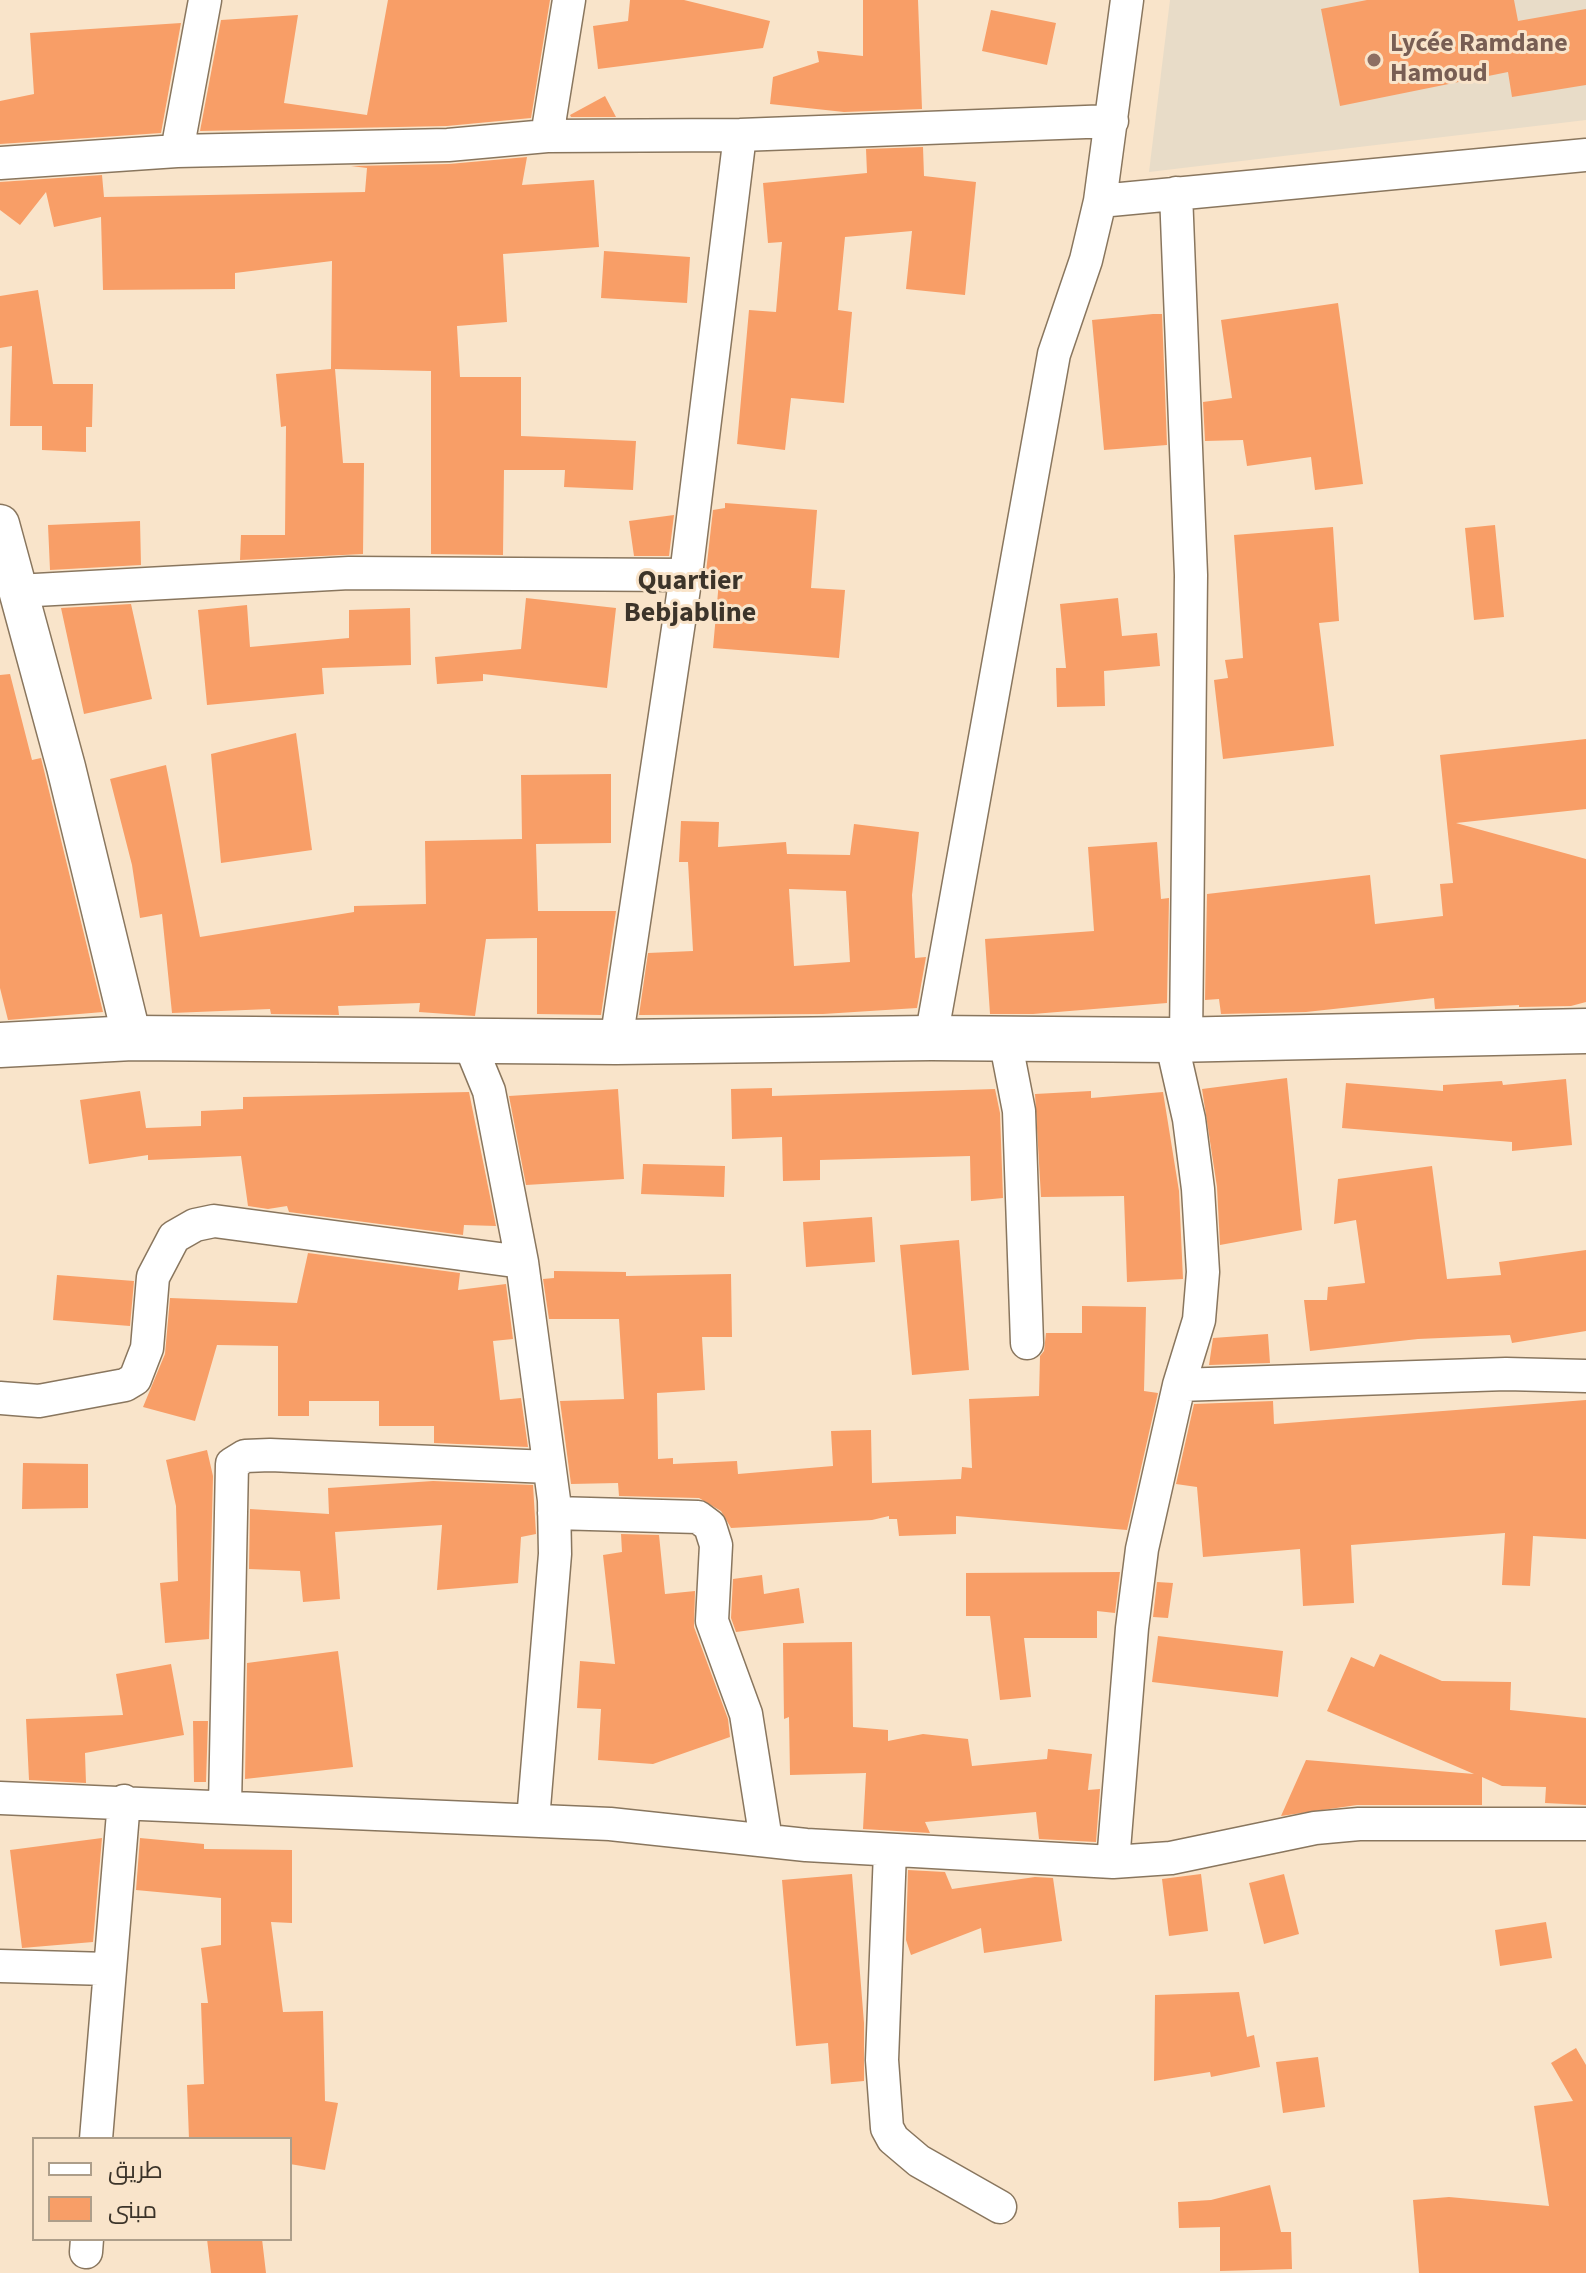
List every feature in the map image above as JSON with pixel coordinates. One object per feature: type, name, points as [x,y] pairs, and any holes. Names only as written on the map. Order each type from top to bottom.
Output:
[{"type":"main road","points":[[0,1045],[132,1038],[616,1042],[931,1038],[1178,1040],[1586,1031]]},
{"type":"street","points":[[177,151],[205,0]]},
{"type":"street","points":[[547,136],[569,0]]},
{"type":"street","points":[[931,1038],[1054,354],[1086,260],[1100,201],[1127,0]]},
{"type":"street","points":[[0,163],[177,151],[448,145],[547,136],[740,135],[1112,121]]},
{"type":"street","points":[[616,1042],[686,575],[740,135]]},
{"type":"street","points":[[1100,201],[1586,155]]},
{"type":"street","points":[[1113,1862],[1138,1581],[1179,1385],[1199,1320],[1203,1272],[1198,1189],[1178,1040],[1191,575],[1176,193]]},
{"type":"street","points":[[0,524],[66,767],[132,1038]]},
{"type":"street","points":[[17,591],[349,573],[686,575]]},
{"type":"street","points":[[1005,1039],[1019,1111],[1027,1343]]},
{"type":"street","points":[[468,1040],[489,1091],[522,1262],[554,1513],[555,1554],[533,1820]]},
{"type":"street","points":[[0,1398],[39,1401],[125,1385],[135,1379],[147,1348],[153,1277],[174,1237],[195,1225],[214,1221],[522,1262]]},
{"type":"street","points":[[1179,1385],[1506,1374],[1586,1376]]},
{"type":"street","points":[[225,1806],[232,1464],[245,1456],[270,1455],[549,1467]]},
{"type":"street","points":[[554,1513],[698,1517],[710,1526],[716,1545],[712,1621],[746,1714],[766,1840]]},
{"type":"street","points":[[0,1798],[610,1824],[890,1851],[1113,1862],[1171,1858],[1330,1826],[1586,1824]]},
{"type":"street","points":[[96,2137],[124,1801]]},
{"type":"street","points":[[890,1851],[882,2060],[887,2128],[893,2139],[919,2161],[1000,2207]]},
{"type":"street","points":[[0,1966],[108,1969]]},
{"type":"shaded area","name":"Lycée Ramdane Hamoud","points":[[1170,0],[1586,0],[1586,120],[1149,172]]},
{"type":"building","points":[[388,0],[550,0],[531,118],[447,126],[200,131],[221,20],[298,15],[284,103],[367,115]]},
{"type":"building","points":[[630,0],[684,0],[770,21],[763,48],[598,69],[593,26],[628,21]]},
{"type":"building","points":[[863,0],[918,0],[922,109],[844,112],[770,104],[773,77],[819,62],[817,51],[863,56]]},
{"type":"building","points":[[1367,0],[1514,0],[1518,21],[1586,9],[1586,85],[1512,97],[1508,72],[1340,106],[1321,9]]},
{"type":"building","points":[[991,10],[1056,23],[1047,65],[982,51]]},
{"type":"building","points":[[181,23],[161,133],[0,144],[0,101],[34,94],[30,33]]},
{"type":"building","points":[[605,96],[616,117],[571,117],[570,115]]},
{"type":"building","points":[[923,147],[924,176],[976,182],[965,295],[906,289],[912,231],[845,237],[838,310],[852,312],[844,403],[791,398],[785,450],[737,444],[749,310],[776,312],[782,242],[768,243],[763,183],[867,173],[866,149]]},
{"type":"building","points":[[527,157],[522,185],[594,180],[599,247],[503,254],[507,322],[457,326],[460,377],[521,377],[521,436],[636,441],[633,490],[564,487],[565,470],[504,470],[503,555],[431,554],[431,371],[335,369],[343,463],[364,463],[363,554],[240,560],[241,535],[285,535],[286,426],[281,427],[276,374],[331,369],[332,261],[235,273],[235,289],[103,290],[101,217],[54,227],[46,192],[20,225],[0,210],[0,182],[102,175],[104,197],[365,192],[367,168],[351,166],[449,164]]},
{"type":"building","points":[[604,251],[690,257],[687,303],[601,298]]},
{"type":"building","points":[[38,290],[53,384],[93,384],[92,427],[86,427],[86,452],[42,450],[42,426],[10,426],[12,346],[0,348],[0,296]]},
{"type":"building","points":[[1338,303],[1363,484],[1315,490],[1311,457],[1247,466],[1243,440],[1205,441],[1203,402],[1232,398],[1221,320]]},
{"type":"building","points":[[1162,314],[1167,445],[1104,450],[1092,320]]},
{"type":"building","points":[[725,503],[817,510],[811,588],[845,590],[839,658],[713,648],[720,570],[706,572],[713,510],[725,508]]},
{"type":"building","points":[[674,515],[669,556],[634,556],[629,521]]},
{"type":"building","points":[[140,521],[141,565],[50,570],[48,525]]},
{"type":"building","points":[[1495,525],[1504,617],[1474,620],[1465,528]]},
{"type":"building","points":[[1333,527],[1339,621],[1319,623],[1334,746],[1223,759],[1214,680],[1228,678],[1225,660],[1243,658],[1234,535]]},
{"type":"building","points":[[526,598],[616,608],[607,688],[483,674],[483,681],[437,684],[435,657],[521,649]]},
{"type":"building","points":[[1118,598],[1122,636],[1157,633],[1160,666],[1104,671],[1105,706],[1057,707],[1056,668],[1066,668],[1060,604]]},
{"type":"building","points":[[131,604],[152,699],[84,714],[61,608]]},
{"type":"building","points":[[247,605],[250,647],[349,638],[349,610],[410,608],[411,665],[322,668],[324,694],[207,705],[198,610]]},
{"type":"building","points":[[10,674],[32,760],[41,758],[103,1012],[8,1020],[0,988],[0,675]]},
{"type":"building","points":[[296,733],[312,850],[221,863],[211,754]]},
{"type":"building","points":[[1586,739],[1586,809],[1456,823],[1586,859],[1586,1002],[1571,1006],[1435,1009],[1434,998],[1306,1012],[1221,1014],[1219,999],[1205,1000],[1207,894],[1370,875],[1375,924],[1443,916],[1440,884],[1453,883],[1440,755]]},
{"type":"building","points":[[166,765],[200,937],[354,912],[354,906],[426,904],[425,841],[522,839],[521,775],[611,774],[611,843],[536,844],[538,911],[616,911],[601,1015],[537,1014],[537,938],[486,939],[475,1016],[419,1012],[420,1003],[338,1006],[339,1015],[271,1014],[270,1009],[172,1013],[162,914],[140,918],[132,865],[110,779]]},
{"type":"building","points":[[681,821],[719,822],[718,847],[786,842],[787,854],[850,855],[854,824],[919,832],[912,895],[915,958],[926,957],[917,1008],[823,1014],[639,1015],[648,953],[693,951],[688,862],[679,862]],"holes":[[[789,889],[846,891],[850,962],[794,966]]]},
{"type":"building","points":[[1157,842],[1161,899],[1169,898],[1167,1003],[1033,1014],[990,1014],[985,939],[1094,931],[1088,847]]},
{"type":"building","points":[[1287,1078],[1302,1230],[1220,1245],[1217,1187],[1202,1089]]},
{"type":"building","points":[[1566,1079],[1572,1145],[1512,1151],[1512,1142],[1342,1128],[1346,1083],[1443,1091],[1443,1085],[1502,1081],[1503,1085]]},
{"type":"building","points":[[772,1088],[772,1096],[995,1089],[1000,1113],[1003,1198],[971,1201],[970,1156],[820,1160],[820,1180],[783,1181],[782,1137],[732,1139],[731,1089]]},
{"type":"building","points":[[618,1089],[624,1179],[526,1185],[509,1096]]},
{"type":"building","points":[[140,1091],[146,1128],[201,1126],[201,1111],[243,1109],[243,1097],[469,1092],[496,1226],[464,1225],[463,1235],[289,1212],[287,1206],[268,1209],[248,1206],[241,1156],[148,1160],[148,1155],[89,1164],[80,1100]]},
{"type":"building","points":[[1091,1091],[1091,1098],[1163,1092],[1179,1191],[1183,1279],[1127,1282],[1124,1196],[1041,1197],[1035,1094]]},
{"type":"building","points":[[643,1164],[725,1166],[724,1197],[641,1194]]},
{"type":"building","points":[[1432,1166],[1447,1279],[1501,1275],[1499,1262],[1586,1250],[1586,1331],[1512,1343],[1510,1335],[1418,1339],[1310,1351],[1304,1300],[1327,1300],[1328,1287],[1365,1283],[1356,1220],[1334,1224],[1338,1179]]},
{"type":"building","points":[[872,1217],[875,1262],[806,1267],[803,1222]]},
{"type":"building","points":[[959,1240],[969,1370],[912,1375],[900,1245]]},
{"type":"building","points":[[308,1253],[460,1273],[458,1290],[506,1284],[513,1339],[493,1341],[500,1400],[521,1398],[528,1447],[434,1443],[434,1426],[379,1426],[379,1401],[309,1401],[309,1416],[278,1416],[278,1346],[217,1345],[195,1421],[143,1407],[165,1354],[170,1298],[297,1303]]},
{"type":"building","points":[[554,1271],[626,1272],[626,1276],[731,1274],[732,1337],[702,1337],[705,1390],[657,1393],[658,1459],[673,1458],[673,1464],[737,1461],[738,1474],[833,1466],[831,1431],[871,1430],[872,1483],[961,1479],[962,1467],[972,1468],[969,1399],[1039,1396],[1040,1356],[1044,1351],[1046,1333],[1082,1333],[1082,1306],[1146,1307],[1144,1391],[1158,1393],[1127,1530],[956,1516],[956,1534],[899,1536],[897,1519],[889,1519],[889,1516],[872,1520],[731,1528],[721,1511],[699,1498],[619,1496],[618,1483],[571,1484],[560,1401],[624,1399],[619,1319],[549,1319],[543,1279],[554,1278]]},
{"type":"building","points":[[57,1275],[134,1281],[130,1326],[53,1320]]},
{"type":"building","points":[[1268,1334],[1270,1363],[1209,1365],[1213,1338]]},
{"type":"building","points":[[1586,1400],[1586,1539],[1533,1536],[1530,1586],[1502,1585],[1505,1533],[1351,1545],[1354,1603],[1303,1606],[1300,1549],[1203,1557],[1197,1487],[1176,1484],[1194,1404],[1273,1401],[1274,1424]]},
{"type":"building","points":[[207,1450],[213,1476],[209,1639],[165,1643],[160,1583],[178,1581],[176,1506],[166,1460]]},
{"type":"building","points":[[23,1463],[88,1464],[88,1508],[22,1509]]},
{"type":"building","points":[[433,1481],[533,1485],[536,1534],[521,1537],[518,1583],[437,1590],[442,1525],[335,1532],[340,1599],[303,1602],[300,1571],[249,1569],[250,1509],[329,1514],[328,1488]]},
{"type":"building","points":[[621,1534],[659,1535],[665,1594],[695,1591],[694,1627],[728,1719],[730,1737],[653,1764],[598,1760],[601,1709],[577,1708],[580,1661],[615,1664],[603,1555],[622,1552]]},
{"type":"building","points":[[1120,1572],[1115,1613],[1097,1611],[1097,1638],[1024,1638],[1031,1697],[1000,1700],[990,1616],[966,1616],[966,1573]]},
{"type":"building","points":[[762,1575],[764,1594],[799,1588],[804,1623],[736,1632],[731,1618],[733,1579]]},
{"type":"building","points":[[1157,1582],[1173,1583],[1168,1618],[1153,1617]]},
{"type":"building","points":[[1158,1636],[1283,1651],[1278,1697],[1152,1682]]},
{"type":"building","points":[[852,1642],[853,1727],[888,1730],[888,1741],[923,1734],[968,1739],[972,1766],[1047,1759],[1048,1749],[1092,1754],[1088,1790],[1100,1789],[1096,1842],[1039,1839],[1036,1812],[925,1822],[930,1833],[863,1829],[866,1773],[790,1775],[789,1717],[784,1719],[783,1643]]},
{"type":"building","points":[[338,1651],[353,1767],[245,1779],[247,1663]]},
{"type":"building","points":[[1380,1654],[1442,1681],[1511,1682],[1510,1710],[1586,1718],[1586,1805],[1545,1803],[1546,1787],[1502,1786],[1482,1777],[1482,1805],[1357,1805],[1281,1816],[1306,1760],[1474,1774],[1327,1711],[1351,1657],[1374,1667]]},
{"type":"building","points":[[171,1664],[184,1735],[85,1753],[86,1783],[29,1780],[26,1719],[123,1715],[116,1674]]},
{"type":"building","points":[[193,1721],[208,1721],[206,1782],[194,1782]]},
{"type":"building","points":[[102,1838],[93,1942],[22,1948],[10,1850]]},
{"type":"building","points":[[140,1838],[204,1844],[204,1849],[292,1850],[292,1923],[271,1922],[283,2012],[323,2011],[325,2101],[338,2103],[325,2170],[292,2164],[292,2137],[189,2137],[187,2085],[204,2084],[201,2003],[208,2003],[201,1948],[221,1945],[221,1898],[136,1890]]},
{"type":"building","points":[[908,1870],[945,1872],[952,1889],[1035,1877],[1053,1878],[1062,1941],[984,1953],[981,1928],[911,1955],[906,1940]]},
{"type":"building","points":[[852,1874],[864,2023],[864,2081],[831,2084],[828,2043],[796,2046],[782,1880]]},
{"type":"building","points":[[1201,1874],[1208,1931],[1169,1936],[1162,1879]]},
{"type":"building","points":[[1284,1874],[1299,1934],[1264,1944],[1249,1883]]},
{"type":"building","points":[[1546,1922],[1552,1958],[1500,1966],[1495,1930]]},
{"type":"building","points":[[1239,1992],[1247,2037],[1254,2035],[1260,2067],[1211,2077],[1210,2072],[1154,2081],[1155,1995]]},
{"type":"building","points":[[1576,2048],[1586,2065],[1586,2273],[1419,2273],[1413,2200],[1449,2197],[1549,2206],[1534,2106],[1573,2101],[1551,2063]]},
{"type":"building","points":[[1318,2057],[1325,2107],[1283,2113],[1276,2062]]},
{"type":"building","points":[[1270,2185],[1281,2232],[1291,2232],[1292,2269],[1220,2271],[1220,2227],[1179,2228],[1178,2202],[1211,2200]]},
{"type":"building","points":[[207,2241],[262,2241],[266,2273],[211,2273]]},
{"type":"place","name":"Lycée Ramdane Hamoud","points":[[1374,60]]},
{"type":"district","name":"Quartier Bebjabline","points":[[690,599]]}]
